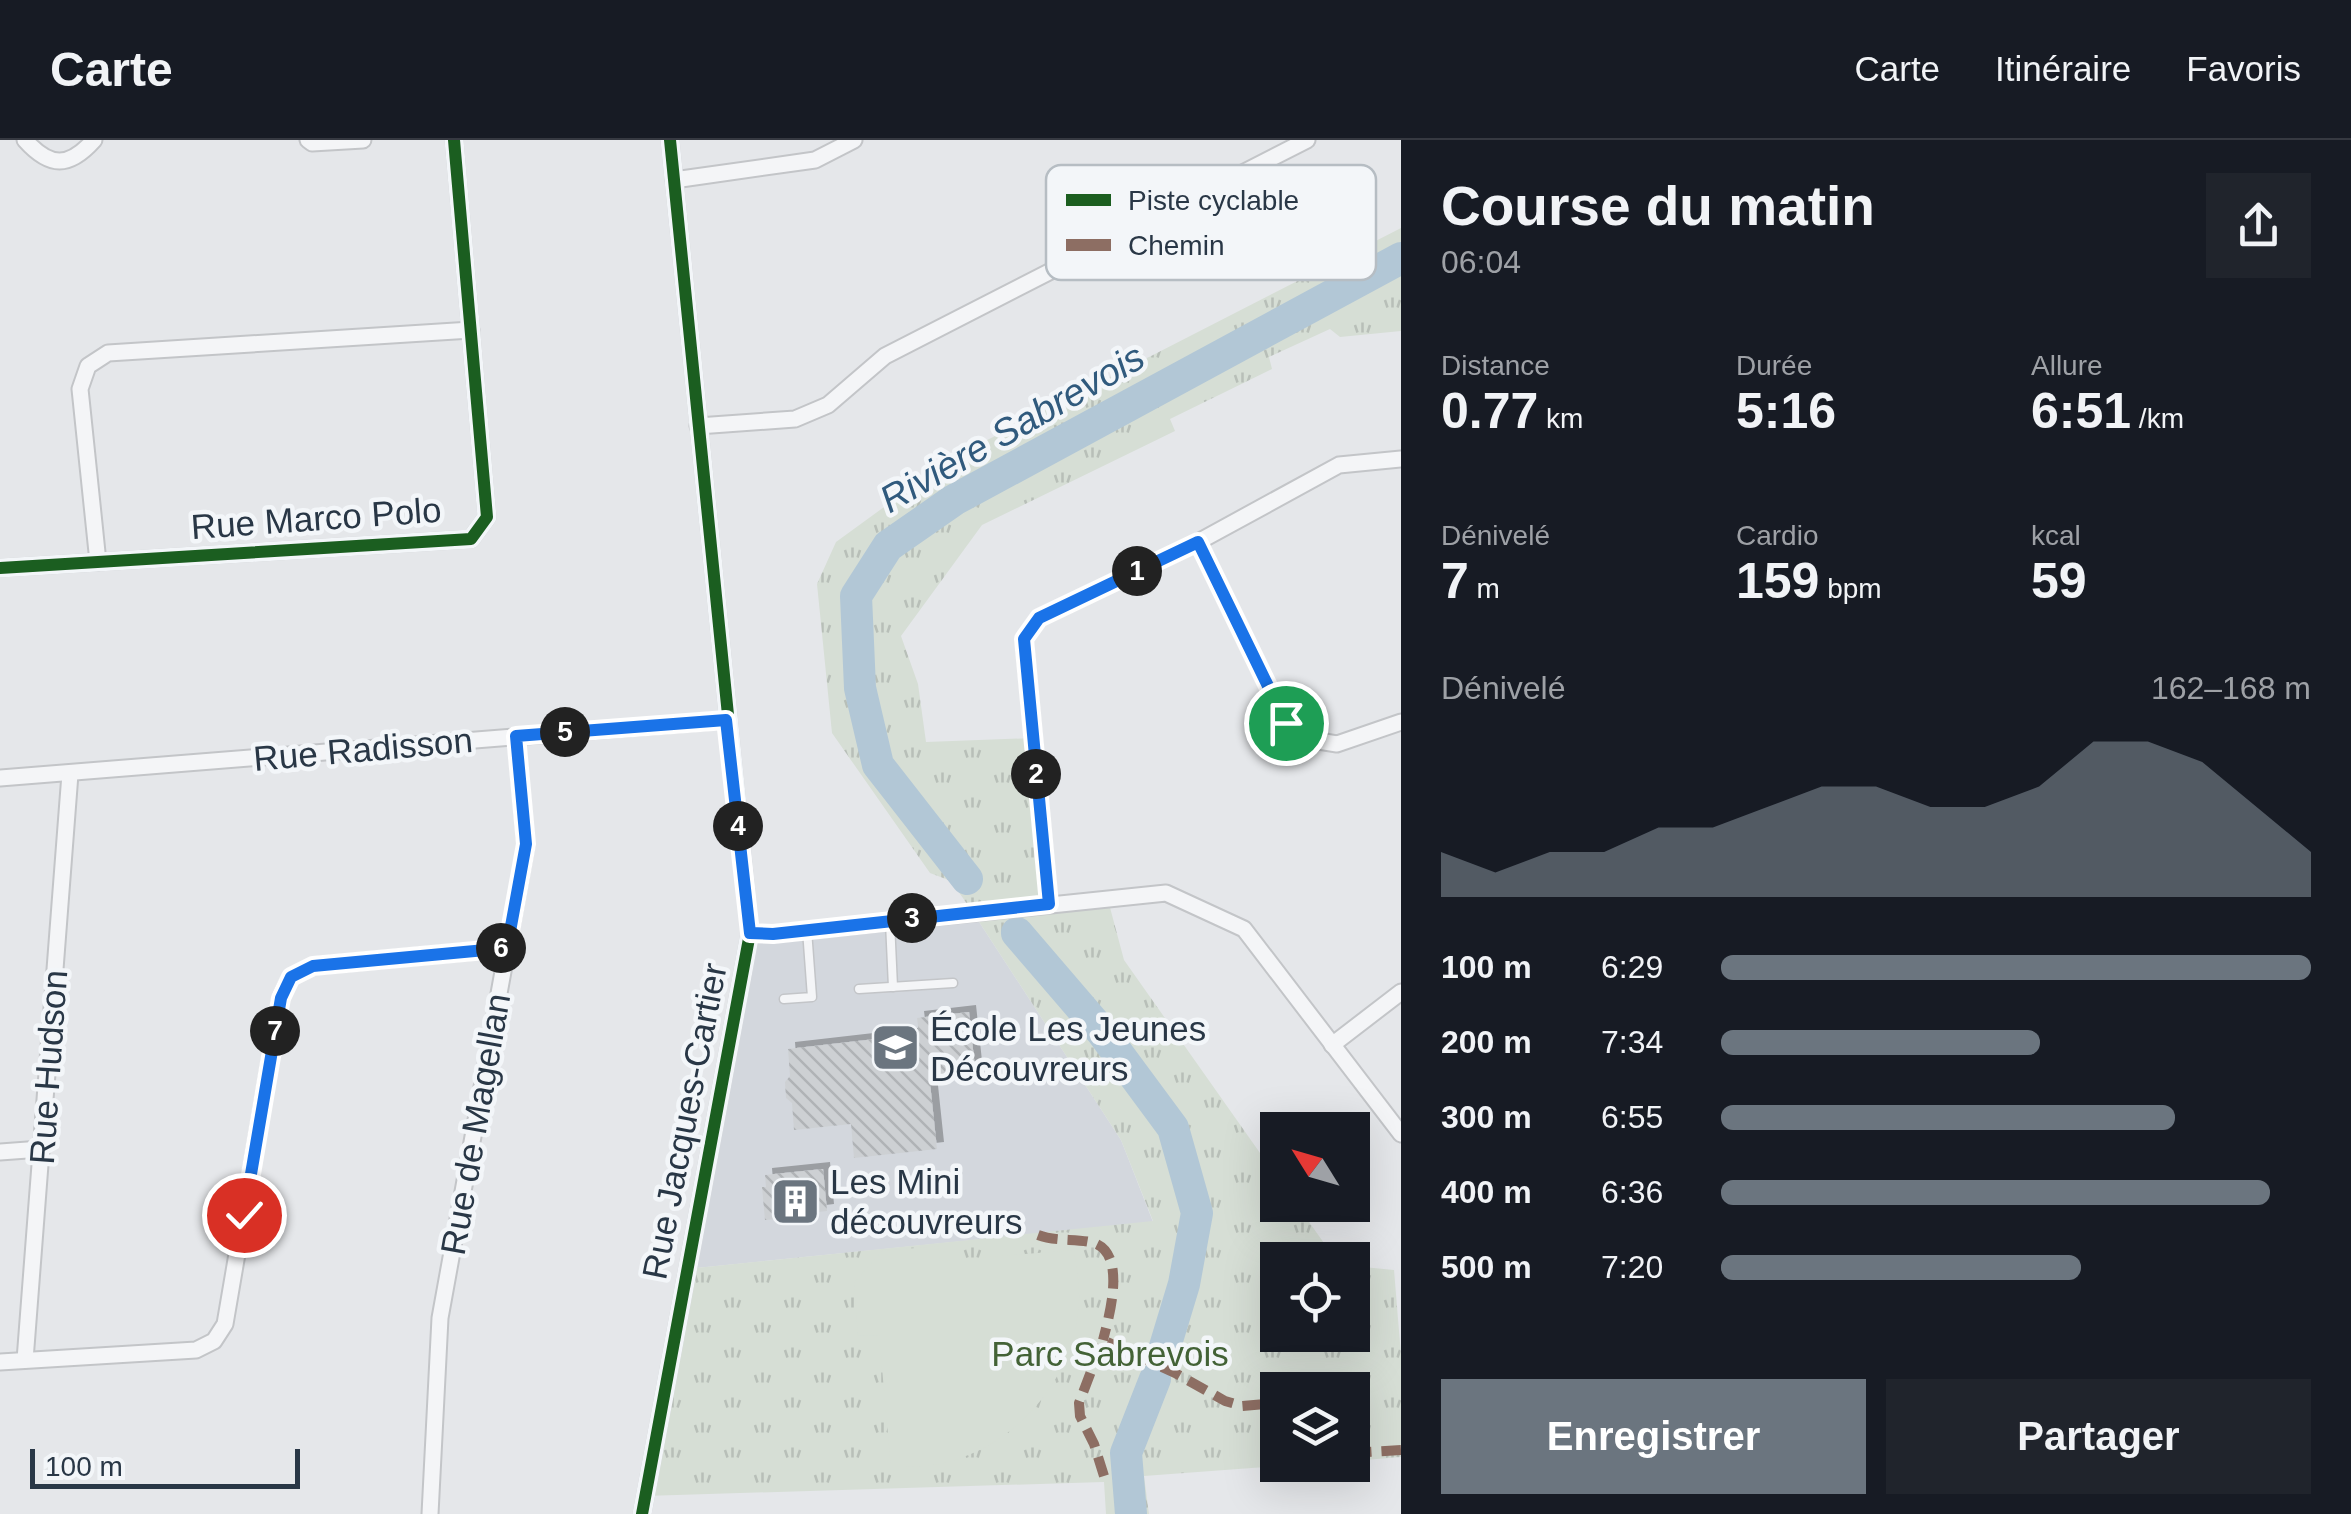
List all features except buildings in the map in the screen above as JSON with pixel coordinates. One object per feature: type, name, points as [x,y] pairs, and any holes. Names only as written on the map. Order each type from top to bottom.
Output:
[{"type":"street","points":[[25,140],[42,158],[63,162],[80,155],[94,140]]},
{"type":"street","points":[[308,140],[363,140]]},
{"type":"street","name":"Rue Marco Polo","points":[[0,568],[471,538],[487,517],[454,140]]},
{"type":"street","name":"Rue Jacques-Cartier","points":[[642,1514],[750,933],[670,140]]},
{"type":"street","points":[[674,180],[814,160],[854,140]]},
{"type":"street","points":[[1258,165],[1307,140]]},
{"type":"street","points":[[698,426],[795,419],[828,405],[885,356],[1046,274]]},
{"type":"street","points":[[98,562],[80,388],[88,366],[108,353],[470,330]]},
{"type":"street","points":[[1049,904],[1024,639],[1039,618],[1198,542],[1339,465],[1401,459]]},
{"type":"street","points":[[1198,542],[1286,723],[1306,738],[1337,744],[1401,722]]},
{"type":"street","name":"Rue Radisson","points":[[0,778],[726,720]]},
{"type":"street","name":"Rue de Magellan","points":[[430,1514],[440,1318],[526,844],[516,736]]},
{"type":"street","name":"Rue Hudson","points":[[25,1360],[70,774]]},
{"type":"street","points":[[750,933],[1166,893],[1244,929],[1401,1134]]},
{"type":"street","points":[[0,1362],[196,1350],[214,1341],[225,1324],[281,998],[291,977],[313,966],[507,948]]},
{"type":"street","points":[[1332,1045],[1401,992]]},
{"type":"street","points":[[0,1152],[42,1149]]},
{"type":"lane","points":[[890,921],[894,987]]},
{"type":"lane","points":[[784,1000],[812,997],[807,930]]},
{"type":"lane","points":[[860,989],[953,983]]},
{"type":"shaded area","name":"École Les Jeunes Découvreurs","points":[[972,911],[1121,1140],[1153,1222],[686,1269],[750,933]]},
{"type":"green space","name":"Parc Sabrevois","points":[[1401,228],[1401,331],[1340,337],[1330,329],[1269,357],[1272,369],[1170,419],[1175,431],[982,525],[901,636],[918,684],[926,742],[1033,738],[1049,904],[1108,900],[1124,960],[1260,1153],[1260,1222],[1309,1222],[1323,1242],[1260,1242],[1260,1352],[1370,1352],[1370,1268],[1394,1270],[1401,1355],[1401,1457],[1370,1460],[1370,1372],[1260,1372],[1260,1467],[1144,1476],[1149,1514],[1106,1514],[1104,1482],[645,1496],[686,1269],[1153,1221],[1121,1140],[972,911],[951,881],[930,873],[832,733],[817,584],[836,542],[950,459],[1299,280],[1376,280],[1376,241]]},
{"type":"green space","points":[[938,1246],[940,1261],[1074,1250],[1079,1296],[1073,1338],[1051,1386],[1015,1427],[970,1455],[925,1466],[891,1467],[879,1335],[858,1336],[854,1283],[882,1251]]},
{"type":"waterway","name":"Rivière Sabrevois","points":[[1376,272],[1401,258]]},
{"type":"waterway","name":"Rivière Sabrevois","points":[[967,879],[878,765],[860,688],[856,596],[888,546],[954,500],[1360,280]]},
{"type":"waterway","name":"Rivière Sabrevois","points":[[1017,933],[1102,1032],[1173,1128],[1197,1213],[1184,1284],[1161,1360]]},
{"type":"waterway","name":"Rivière Sabrevois","points":[[1131,1514],[1126,1453],[1155,1379]]},
{"type":"marked path","points":[[1038,1235],[1094,1243],[1104,1249],[1113,1272],[1113,1287],[1103,1340]]},
{"type":"marked path","points":[[1104,1476],[1080,1416],[1079,1403],[1103,1340],[1225,1401],[1242,1406],[1260,1404]]},
{"type":"marked path","points":[[1370,1452],[1401,1450]]},
{"type":"cycle path","points":[[0,568],[471,539],[487,517],[454,140]]},
{"type":"cycle path","points":[[642,1514],[750,933],[670,140]]},
{"type":"place","name":"École Les Jeunes Découvreurs","points":[[895,1048]]},
{"type":"place","name":"Les Mini découvreurs","points":[[795,1201]]},
{"type":"route","points":[[244,1215],[281,998],[291,977],[313,966],[507,948],[526,844],[516,736],[726,720],[750,933],[773,934],[1049,904],[1024,639],[1039,618],[1198,542],[1286,723]]}]
